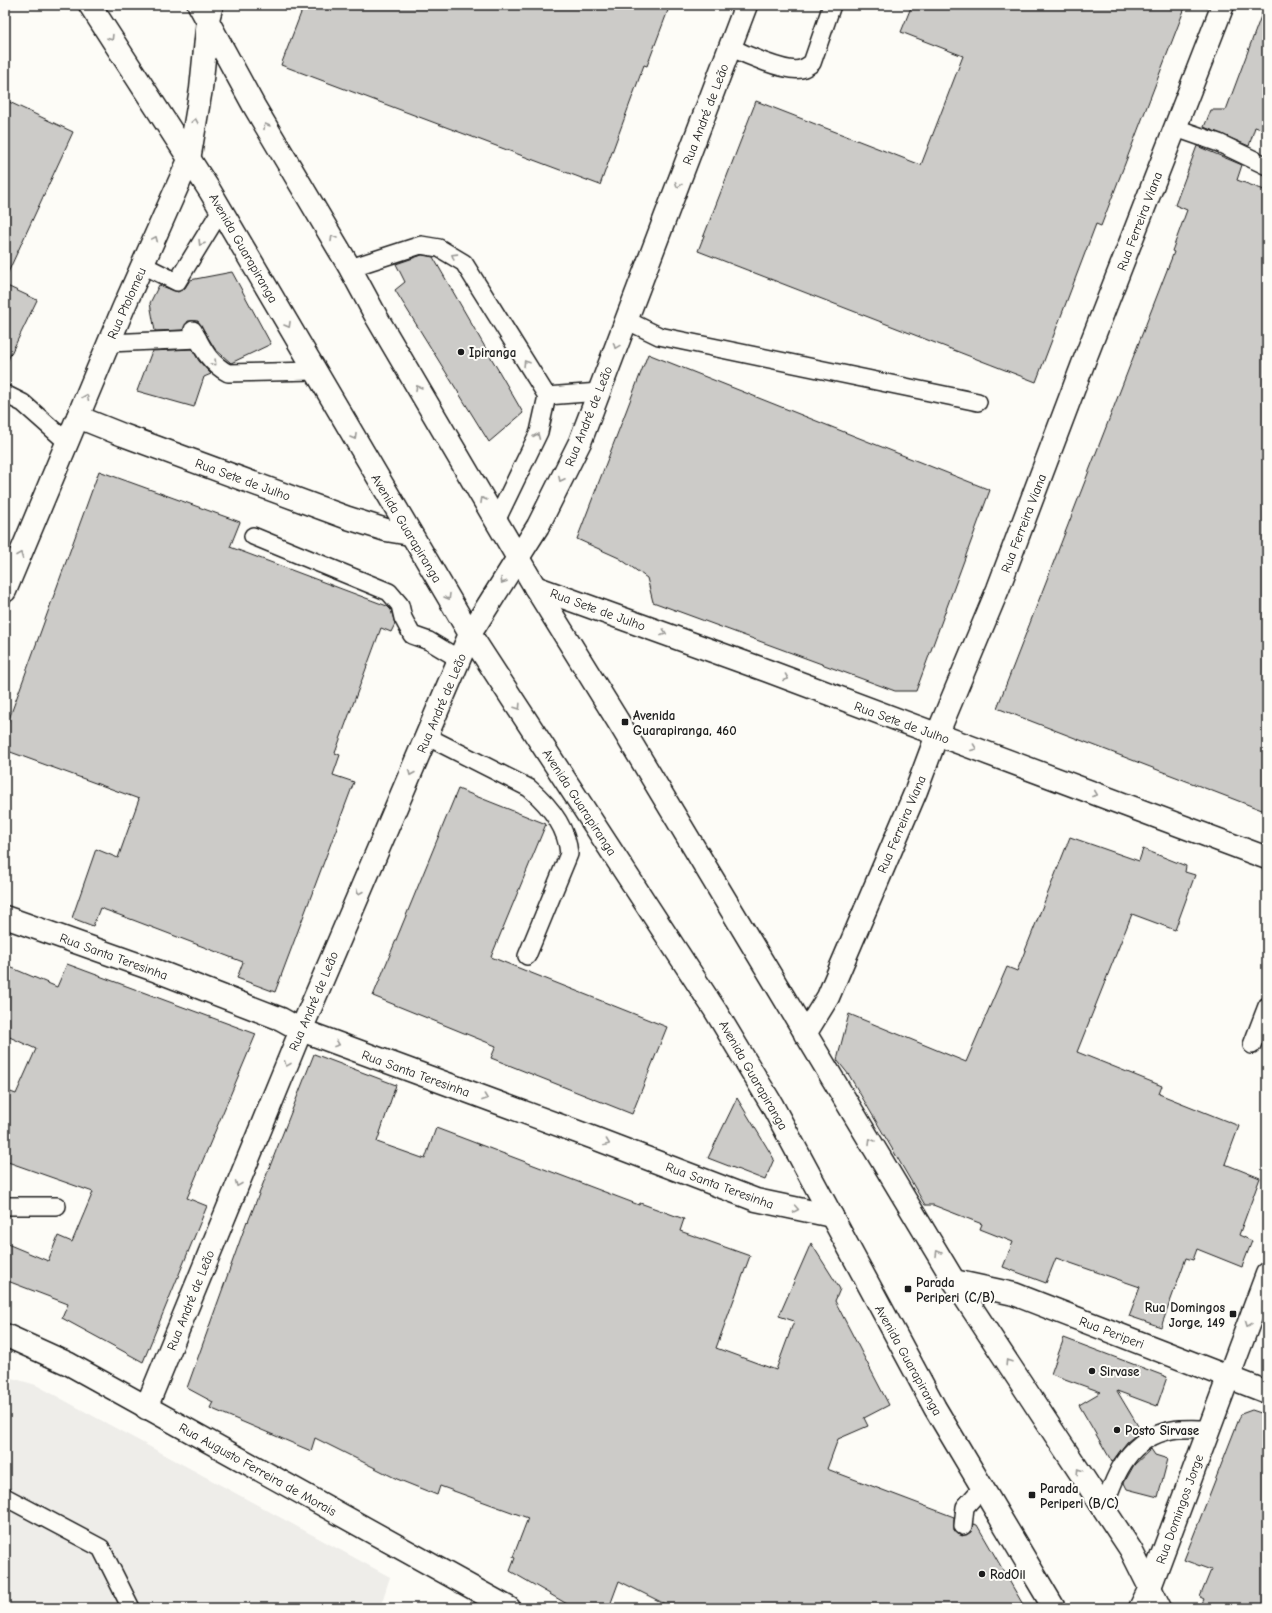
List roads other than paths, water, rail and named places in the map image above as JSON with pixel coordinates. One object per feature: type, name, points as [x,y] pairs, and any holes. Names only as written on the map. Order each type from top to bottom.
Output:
[{"type":"street","name":"Avenida Guarapiranga","points":[[90,5],[221,210],[470,634],[715,1010],[772,1105],[935,1408],[1054,1608]]},
{"type":"street","name":"Rua André de Leão","points":[[146,1408],[301,1030],[470,634],[538,526],[580,442],[746,5]]},
{"type":"street","name":"Rua Ferreira Viana","points":[[806,1034],[831,990],[916,791],[937,734],[998,589],[1080,372],[1223,5]]},
{"type":"street","name":"Rua Ptolomeu","points":[[5,591],[109,342],[189,160],[201,89],[206,10]]},
{"type":"street","points":[[206,10],[254,106],[350,268],[535,588],[621,726],[954,1281],[1131,1550],[1150,1602]]},
{"type":"street","name":"Rua Sete de Julho","points":[[78,417],[130,438],[348,518],[386,530],[410,534]]},
{"type":"street","name":"Rua Sete de Julho","points":[[535,588],[768,671],[1267,858]]},
{"type":"street","name":"Rua Santa Teresinha","points":[[5,917],[178,980],[281,1019],[301,1030],[594,1138],[756,1200],[832,1216]]},
{"type":"street","name":"Rua Domingos Jorge","points":[[1150,1602],[1208,1429],[1267,1274]]},
{"type":"street","name":"Rua Periperi","points":[[954,1281],[1014,1294],[1267,1392]]},
{"type":"street","name":"Rua Augusto Ferreira de Morais","points":[[5,1336],[69,1364],[508,1608]]},
{"type":"lane","points":[[730,47],[755,58],[782,67],[801,69],[812,63],[832,5]]},
{"type":"lane","points":[[1176,128],[1219,143],[1267,166]]},
{"type":"lane","points":[[143,265],[177,282],[221,210]]},
{"type":"lane","points":[[350,268],[421,245],[439,248],[453,255],[464,263],[547,396],[539,432],[496,521]]},
{"type":"lane","points":[[626,320],[658,336],[978,402]]},
{"type":"lane","points":[[109,342],[195,335],[205,353],[217,366],[228,373],[315,371]]},
{"type":"lane","points":[[547,396],[599,392]]},
{"type":"lane","points":[[5,394],[23,402],[67,442]]},
{"type":"lane","points":[[254,536],[389,592],[400,605],[403,618],[412,634],[429,641],[459,659]]},
{"type":"lane","points":[[426,736],[529,788],[540,797],[552,812],[565,834],[570,854],[527,956]]},
{"type":"lane","points":[[1252,1045],[1267,1006]]},
{"type":"lane","points":[[5,1206],[57,1206]]},
{"type":"lane","points":[[1104,1509],[1112,1482],[1130,1451],[1158,1434],[1172,1430],[1208,1429]]},
{"type":"lane","points":[[963,1526],[965,1507],[982,1488]]},
{"type":"lane","points":[[5,1497],[101,1548],[131,1608]]},
{"type":"place","name":"Ipiranga","points":[[461,352]]},
{"type":"place","name":"Avenida Guarapiranga, 460","points":[[625,722]]},
{"type":"place","name":"Parada Periperi (C/B)","points":[[908,1289]]},
{"type":"place","name":"Rua Domingos Jorge, 149","points":[[1233,1314]]},
{"type":"place","name":"Sirvase","points":[[1092,1371]]},
{"type":"place","name":"Posto Sirvase","points":[[1117,1430]]},
{"type":"place","name":"Parada Periperi (B/C)","points":[[1032,1495]]},
{"type":"place","name":"RodOil","points":[[982,1574]]}]
